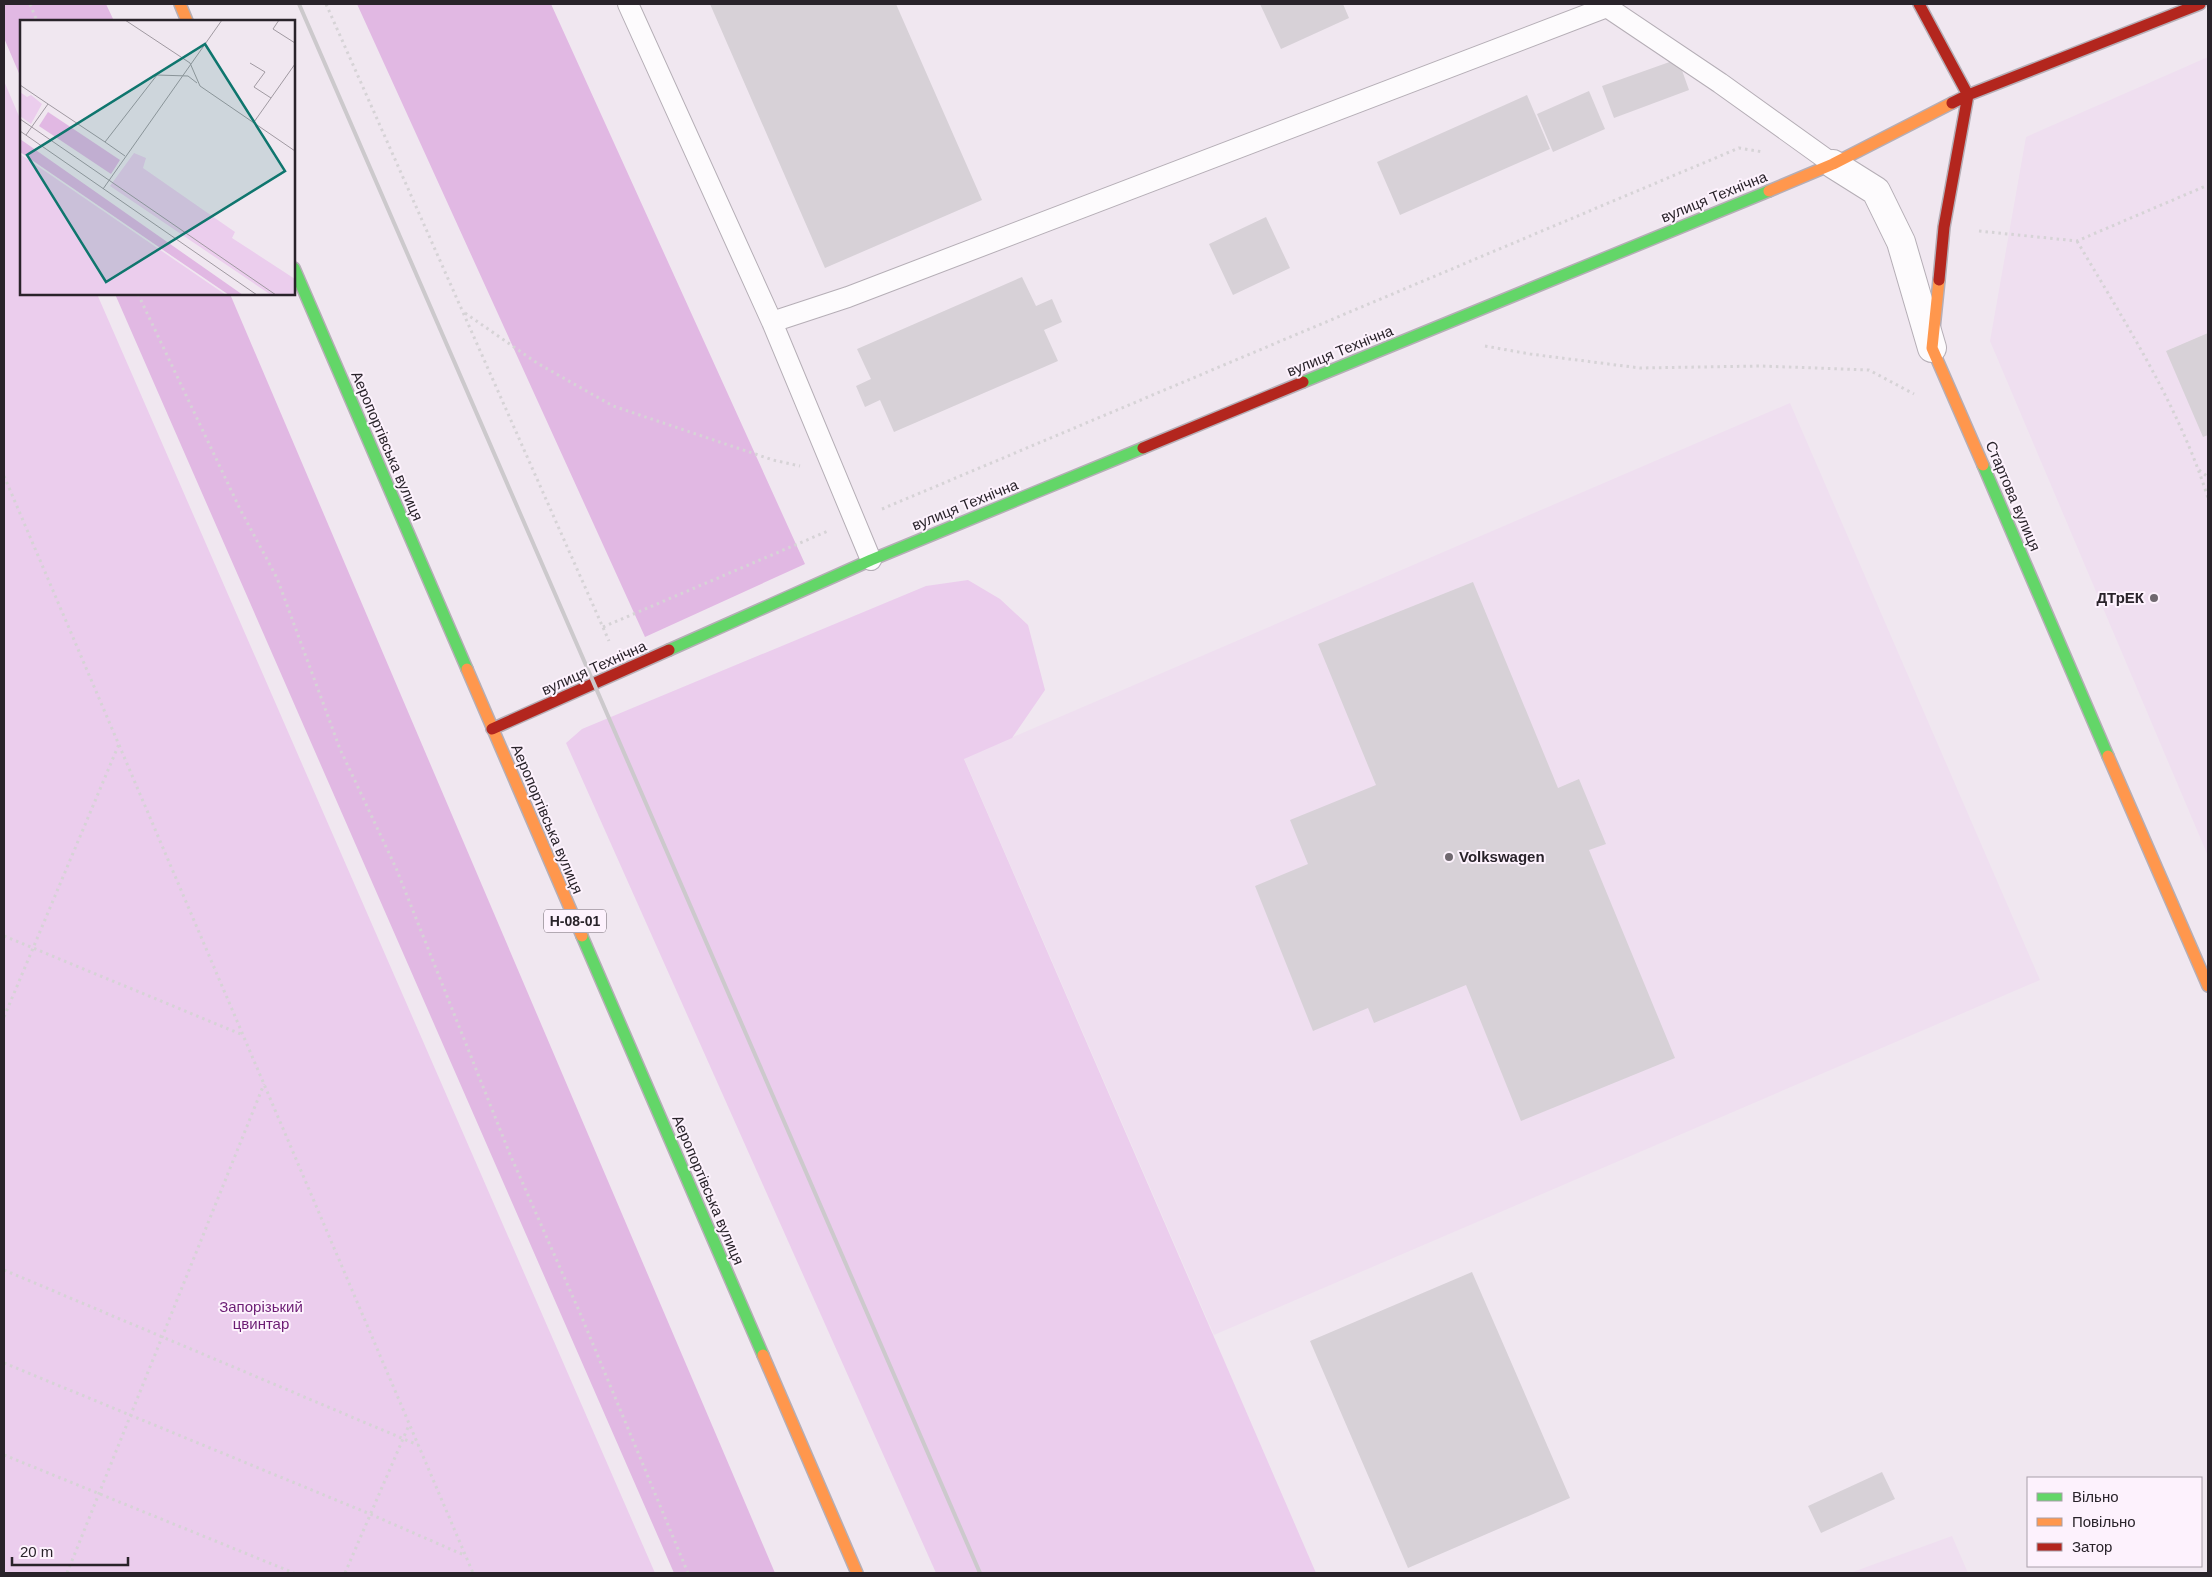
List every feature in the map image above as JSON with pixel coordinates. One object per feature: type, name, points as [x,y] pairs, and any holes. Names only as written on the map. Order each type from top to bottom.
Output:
[{"type":"street","points":[[180,4],[187,20]]},
{"type":"street","points":[[1919,4],[1968,95]]},
{"type":"street","name":"вулиця Технічна","points":[[492,730],[871,560],[1833,164],[1968,95],[2200,4]]},
{"type":"street","name":"Стартова вулиця","points":[[1968,95],[1944,227],[1932,348],[2206,976]]},
{"type":"street","points":[[1833,164],[1876,191],[1901,242],[1932,348]]},
{"type":"street","name":"Аеропортівська вулиця","points":[[295,270],[857,1573]]},
{"type":"lane","points":[[628,4],[772,322],[871,560]]},
{"type":"lane","points":[[772,322],[848,297],[1607,7],[1720,83],[1833,164]]},
{"type":"path","points":[[30,4],[37,20]]},
{"type":"path","points":[[326,4],[624,672]]},
{"type":"path","points":[[603,626],[1739,148],[1767,153]]},
{"type":"path","points":[[1944,227],[2077,241],[2208,184]]},
{"type":"path","points":[[2077,241],[2158,378],[2199,470],[2208,498]]},
{"type":"path","points":[[138,295],[236,500],[276,578],[340,749],[396,868],[509,1152],[580,1313],[688,1573]]},
{"type":"path","points":[[464,313],[537,363],[613,406],[773,460],[836,474]]},
{"type":"path","points":[[1476,344],[1530,354],[1640,368],[1762,366],[1869,370],[1964,420]]},
{"type":"path","points":[[2199,470],[2208,477]]},
{"type":"path","points":[[4,476],[473,1573]]},
{"type":"path","points":[[4,1017],[119,744]]},
{"type":"path","points":[[4,936],[243,1035]]},
{"type":"path","points":[[67,1573],[132,1416],[264,1084]]},
{"type":"path","points":[[4,1270],[418,1445]]},
{"type":"path","points":[[4,1363],[370,1514],[466,1556]]},
{"type":"path","points":[[345,1573],[409,1424]]},
{"type":"path","points":[[4,1455],[294,1573]]},
{"type":"shaded area","points":[[4,4],[106,4],[114,20],[20,20],[20,76],[4,38]]},
{"type":"shaded area","points":[[357,4],[551,4],[805,564],[645,637]]},
{"type":"shaded area","name":"ДТрЕК","points":[[2208,57],[2208,856],[1990,341],[2026,137]]},
{"type":"shaded area","points":[[115,295],[230,295],[775,1573],[674,1573]]},
{"type":"shaded area","points":[[1790,403],[2040,980],[1214,1335],[964,758]]},
{"type":"shaded area","points":[[1952,1536],[1968,1573],[1850,1573]]},
{"type":"green space","name":"Запорізький цвинтар","points":[[4,81],[20,119],[20,295],[97,295],[655,1573],[4,1573]]},
{"type":"green space","points":[[968,580],[1000,599],[1028,625],[1045,690],[1012,738],[964,759],[1316,1573],[936,1573],[566,743],[582,729],[926,586]]},
{"type":"building","points":[[710,4],[896,4],[982,200],[825,268]]},
{"type":"building","points":[[1260,4],[1343,4],[1349,18],[1281,49]]},
{"type":"building","points":[[1678,59],[1689,90],[1614,118],[1602,86]]},
{"type":"building","points":[[1589,91],[1605,129],[1553,152],[1537,114]]},
{"type":"building","points":[[1527,95],[1550,149],[1400,215],[1377,162]]},
{"type":"building","points":[[1266,217],[1290,268],[1233,295],[1209,244]]},
{"type":"building","points":[[1022,277],[1036,306],[1052,299],[1062,322],[1044,330],[1058,361],[894,432],[880,400],[865,407],[856,386],[871,379],[857,349]]},
{"type":"building","points":[[2208,333],[2208,435],[2203,437],[2166,351]]},
{"type":"building","name":"Volkswagen","points":[[1473,582],[1558,788],[1579,779],[1606,844],[1589,850],[1675,1058],[1521,1121],[1466,985],[1374,1023],[1368,1008],[1313,1031],[1255,886],[1308,864],[1290,820],[1376,785],[1318,644]]},
{"type":"building","points":[[1472,1272],[1570,1498],[1408,1568],[1310,1341]]},
{"type":"building","points":[[1882,1472],[1895,1499],[1821,1533],[1808,1506]]},
{"type":"railway","points":[[299,4],[980,1573]]},
{"type":"traffic: fast","points":[[1303,382],[1769,191]]},
{"type":"traffic: fast","points":[[295,270],[467,669]]},
{"type":"traffic: fast","points":[[669,650],[871,560],[1143,448]]},
{"type":"traffic: fast","points":[[1983,465],[2108,756]]},
{"type":"traffic: fast","points":[[582,936],[763,1355]]},
{"type":"traffic: slow","points":[[180,4],[187,20]]},
{"type":"traffic: slow","points":[[1769,191],[1833,164],[1952,103]]},
{"type":"traffic: slow","points":[[1939,280],[1932,348],[1983,465]]},
{"type":"traffic: slow","points":[[467,669],[582,936]]},
{"type":"traffic: slow","points":[[2108,756],[2208,986]]},
{"type":"traffic: slow","points":[[763,1355],[857,1573]]},
{"type":"traffic: jam","points":[[1919,4],[1968,95],[1944,227],[1939,280]]},
{"type":"traffic: jam","points":[[1952,103],[2200,4]]},
{"type":"traffic: jam","points":[[1143,448],[1303,382]]},
{"type":"traffic: jam","points":[[492,729],[669,650]]},
{"type":"place","name":"ДТрЕК","points":[[2154,598]]},
{"type":"place","name":"Volkswagen","points":[[1449,857]]}]
